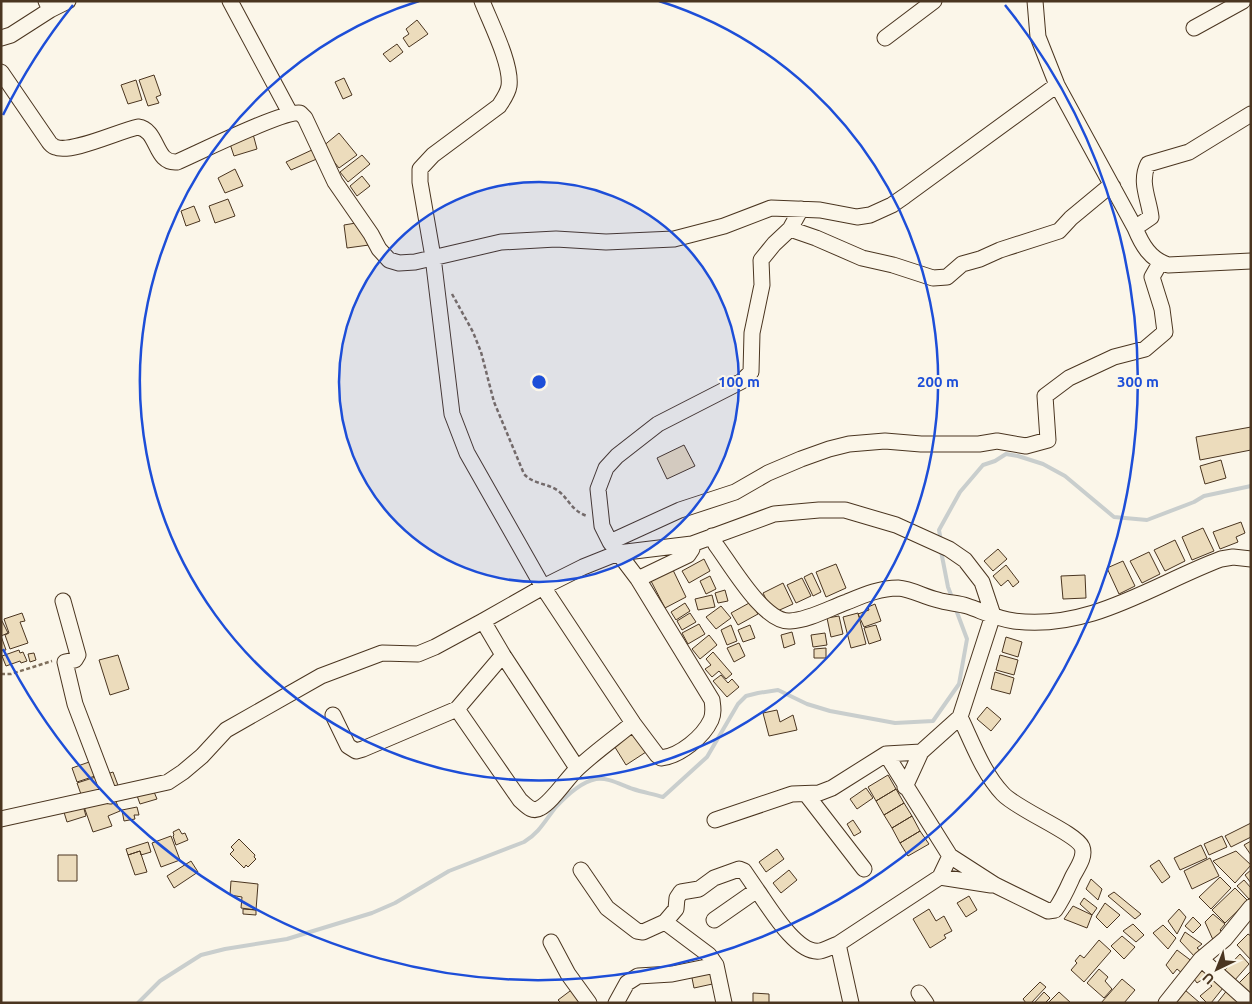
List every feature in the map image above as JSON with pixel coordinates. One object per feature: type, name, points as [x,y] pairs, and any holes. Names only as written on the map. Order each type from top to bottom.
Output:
[{"type":"street","points":[[1,38],[11,35],[48,6],[68,1]]},
{"type":"street","points":[[230,1],[290,113]]},
{"type":"street","points":[[482,1],[509,72],[509,86],[505,98],[498,106],[433,155],[420,168],[420,182],[433,257],[452,414],[467,453],[543,587],[633,723],[661,758],[668,758],[692,742],[704,730],[713,710],[712,700],[638,579],[614,547],[602,526],[598,489],[602,476],[612,462],[658,424],[742,381],[751,372],[752,333],[762,285],[762,260],[774,244],[790,229],[801,209]]},
{"type":"street","points":[[885,38],[934,1]]},
{"type":"street","points":[[1035,1],[1038,37],[1057,85],[1142,244],[1151,256],[1160,263],[1168,265],[1251,261]]},
{"type":"street","points":[[1194,28],[1243,1]]},
{"type":"street","points":[[1,72],[49,142],[54,147],[61,148],[87,144],[138,127],[150,133],[164,159],[177,162],[290,113],[298,112],[305,118],[336,182],[380,249],[389,260],[399,262],[433,257],[501,242],[556,239],[606,242],[674,239],[724,226],[771,208],[820,210],[857,216],[870,215],[905,196],[1057,85]]},
{"type":"street","points":[[1135,228],[1151,217],[1144,186],[1145,171],[1148,164],[1189,152],[1251,114]]},
{"type":"street","points":[[790,229],[862,258],[893,265],[933,278],[947,277],[962,264],[1059,231],[1071,218],[1106,189],[1112,187]]},
{"type":"street","points":[[1,819],[168,782],[202,756],[226,730],[321,676],[382,653],[418,654],[583,567],[614,547],[680,510],[735,492],[768,473],[801,459],[849,444],[885,441],[921,444],[978,444],[997,441],[1026,446],[1048,440],[1045,396],[1069,378],[1114,357],[1145,349],[1165,332],[1162,309],[1152,277],[1160,263]]},
{"type":"street","points":[[614,547],[692,544],[774,514],[845,510],[874,517],[944,546],[965,560],[982,582],[992,615],[960,717],[921,752],[905,787]]},
{"type":"street","points":[[712,536],[756,601],[775,618],[782,621],[803,619],[887,588],[901,588],[1012,621],[1031,622],[1073,618],[1099,612],[1133,599],[1222,559],[1233,557],[1251,559]]},
{"type":"street","points":[[638,579],[688,555],[692,549],[692,544]]},
{"type":"street","points":[[63,602],[78,656],[75,660],[65,662],[75,704],[110,796]]},
{"type":"street","points":[[483,621],[577,768]]},
{"type":"street","points":[[333,715],[348,746],[356,751],[363,749],[457,709],[503,655]]},
{"type":"street","points":[[457,709],[520,800],[531,809],[541,808],[577,768],[633,723]]},
{"type":"street","points":[[886,754],[950,856],[995,885],[1048,911],[1055,910],[1083,857],[1082,848],[1075,838],[1038,818],[1004,795],[993,782],[960,717]]},
{"type":"street","points":[[715,820],[792,794],[819,793],[832,788],[886,754],[921,752]]},
{"type":"street","points":[[806,794],[864,869]]},
{"type":"street","points":[[582,870],[607,908],[637,931],[643,932],[665,922],[676,909],[677,898],[681,892],[699,889],[714,878],[739,869],[744,871],[797,943],[810,951],[820,951],[838,944],[940,877],[950,856]]},
{"type":"street","points":[[940,877],[984,885],[995,885]]},
{"type":"street","points":[[714,920],[757,890]]},
{"type":"street","points":[[1166,1003],[1201,958],[1225,939],[1251,906]]},
{"type":"street","points":[[665,922],[709,954],[716,965],[724,1003]]},
{"type":"street","points":[[551,942],[568,974],[589,1003]]},
{"type":"street","points":[[838,944],[851,1003]]},
{"type":"street","points":[[1201,958],[1250,1003]]},
{"type":"street","points":[[616,1003],[627,983],[638,976],[672,974],[716,965]]},
{"type":"path","points":[[451,291],[473,332],[481,352],[494,402],[524,474],[532,480],[558,490],[580,514],[602,521]]},
{"type":"path","points":[[1,674],[11,674],[57,659],[65,662]]},
{"type":"building","points":[[417,20],[428,34],[409,47],[403,38],[409,34],[406,29]]},
{"type":"building","points":[[397,44],[403,52],[390,62],[383,54]]},
{"type":"building","points":[[154,75],[161,95],[156,97],[159,103],[148,106],[139,80]]},
{"type":"building","points":[[344,78],[352,95],[343,99],[335,82]]},
{"type":"building","points":[[136,80],[142,100],[128,104],[121,85]]},
{"type":"building","points":[[339,133],[357,155],[339,168],[322,147]]},
{"type":"building","points":[[253,134],[257,149],[234,156],[229,141]]},
{"type":"building","points":[[314,149],[319,158],[291,170],[286,162]]},
{"type":"building","points":[[362,155],[370,164],[348,182],[340,172]]},
{"type":"building","points":[[235,169],[243,186],[225,193],[218,178]]},
{"type":"building","points":[[362,176],[370,186],[357,196],[350,186]]},
{"type":"building","points":[[228,199],[235,216],[215,223],[209,206]]},
{"type":"building","points":[[194,206],[200,221],[186,226],[181,211]]},
{"type":"building","points":[[356,223],[369,245],[347,248],[344,225]]},
{"type":"building","points":[[1251,427],[1251,450],[1200,460],[1196,437]]},
{"type":"building","points":[[684,445],[695,466],[667,479],[657,458]]},
{"type":"building","points":[[1221,460],[1226,478],[1205,484],[1200,466]]},
{"type":"building","points":[[1241,522],[1245,533],[1236,537],[1238,542],[1220,549],[1213,532]]},
{"type":"building","points":[[1203,528],[1214,551],[1192,560],[1182,537]]},
{"type":"building","points":[[1175,540],[1185,561],[1165,571],[1154,550]]},
{"type":"building","points":[[998,549],[1007,559],[993,571],[984,561]]},
{"type":"building","points":[[1149,552],[1160,574],[1142,583],[1130,561]]},
{"type":"building","points":[[704,559],[710,571],[689,583],[682,571]]},
{"type":"building","points":[[1123,561],[1135,586],[1119,594],[1107,568]]},
{"type":"building","points":[[836,564],[846,588],[826,597],[816,572]]},
{"type":"building","points":[[1006,565],[1019,582],[1013,587],[1008,580],[1001,586],[993,576]]},
{"type":"building","points":[[673,570],[686,597],[665,608],[651,581]]},
{"type":"building","points":[[812,573],[821,592],[813,596],[804,577]]},
{"type":"building","points":[[1085,575],[1086,598],[1063,599],[1061,576]]},
{"type":"building","points":[[710,576],[716,589],[706,594],[700,581]]},
{"type":"building","points":[[802,578],[811,596],[796,603],[787,585]]},
{"type":"building","points":[[783,583],[793,604],[773,613],[763,593]]},
{"type":"building","points":[[725,590],[728,601],[718,603],[715,593]]},
{"type":"building","points":[[712,595],[715,607],[698,610],[695,599]]},
{"type":"building","points":[[751,602],[758,614],[738,625],[731,613]]},
{"type":"building","points":[[685,603],[690,611],[676,620],[671,612]]},
{"type":"building","points":[[875,604],[881,621],[864,627],[858,614],[869,610],[868,607]]},
{"type":"building","points":[[721,606],[731,618],[716,629],[706,617]]},
{"type":"building","points":[[22,613],[25,621],[20,622],[28,643],[10,649],[5,635],[9,633],[4,619]]},
{"type":"building","points":[[690,613],[696,622],[682,630],[677,621]]},
{"type":"building","points":[[858,613],[866,644],[851,648],[843,617]]},
{"type":"building","points":[[839,616],[843,634],[831,637],[827,618]]},
{"type":"building","points":[[1,619],[8,633],[1,636]]},
{"type":"building","points":[[699,624],[705,634],[688,644],[682,633]]},
{"type":"building","points":[[731,625],[737,641],[727,645],[721,630]]},
{"type":"building","points":[[750,625],[755,638],[743,642],[738,630]]},
{"type":"building","points":[[876,625],[881,640],[869,644],[864,628]]},
{"type":"building","points":[[792,632],[795,644],[784,648],[781,635]]},
{"type":"building","points":[[825,633],[827,645],[813,647],[811,635]]},
{"type":"building","points":[[709,635],[717,645],[700,659],[692,649]]},
{"type":"building","points":[[1,636],[6,650],[1,651]]},
{"type":"building","points":[[1006,637],[1022,642],[1018,657],[1002,652]]},
{"type":"building","points":[[739,643],[745,656],[734,662],[727,648]]},
{"type":"building","points":[[826,648],[826,658],[814,658],[814,649]]},
{"type":"building","points":[[19,650],[20,653],[23,652],[27,661],[21,663],[20,661],[6,666],[2,656]]},
{"type":"building","points":[[713,652],[732,674],[726,679],[719,671],[712,677],[705,669],[711,665],[706,659]]},
{"type":"building","points":[[34,653],[36,660],[30,662],[28,654]]},
{"type":"building","points":[[118,655],[129,689],[110,695],[99,660]]},
{"type":"building","points":[[1000,655],[1018,660],[1014,675],[996,670]]},
{"type":"building","points":[[995,672],[1014,678],[1010,694],[991,689]]},
{"type":"building","points":[[721,675],[728,683],[732,679],[739,687],[727,697],[713,681]]},
{"type":"building","points":[[987,707],[1001,719],[991,731],[977,719]]},
{"type":"building","points":[[777,710],[780,722],[793,715],[797,730],[769,736],[763,713]]},
{"type":"building","points":[[633,731],[646,752],[626,765],[613,744]]},
{"type":"building","points":[[92,761],[98,775],[77,782],[72,768]]},
{"type":"building","points":[[113,772],[119,788],[109,791],[107,774]]},
{"type":"building","points":[[102,775],[104,792],[82,797],[77,783]]},
{"type":"building","points":[[888,775],[896,789],[876,801],[868,787]]},
{"type":"building","points":[[152,787],[157,799],[140,804],[135,790]]},
{"type":"building","points":[[866,788],[873,798],[857,809],[850,799]]},
{"type":"building","points":[[896,789],[904,803],[884,815],[876,801]]},
{"type":"building","points":[[114,797],[120,811],[108,816],[112,826],[93,832],[83,804]]},
{"type":"building","points":[[82,802],[86,816],[67,822],[63,809]]},
{"type":"building","points":[[904,803],[912,816],[892,828],[884,815]]},
{"type":"building","points":[[137,807],[139,815],[134,815],[135,819],[124,821],[122,810]]},
{"type":"building","points":[[912,816],[920,831],[900,843],[892,828]]},
{"type":"building","points":[[853,820],[861,832],[854,836],[847,824]]},
{"type":"building","points":[[1251,823],[1251,837],[1231,847],[1225,836]]},
{"type":"building","points":[[179,829],[182,834],[185,833],[188,840],[176,845],[173,832]]},
{"type":"building","points":[[920,831],[929,844],[908,856],[900,843]]},
{"type":"building","points":[[171,836],[180,860],[161,867],[152,843]]},
{"type":"building","points":[[1222,836],[1227,847],[1209,855],[1204,844]]},
{"type":"building","points":[[239,839],[255,855],[256,859],[248,867],[246,865],[244,868],[230,854],[234,850],[231,847]]},
{"type":"building","points":[[1251,841],[1251,855],[1244,845]]},
{"type":"building","points":[[148,842],[151,852],[141,855],[140,851],[128,855],[126,849]]},
{"type":"building","points":[[1201,845],[1207,858],[1180,870],[1174,858]]},
{"type":"building","points":[[777,849],[784,859],[766,872],[759,862]]},
{"type":"building","points":[[140,851],[147,872],[135,875],[128,855]]},
{"type":"building","points":[[1236,851],[1251,865],[1235,883],[1213,861]]},
{"type":"building","points":[[58,855],[77,855],[77,881],[58,881]]},
{"type":"building","points":[[1210,858],[1219,876],[1192,889],[1184,871]]},
{"type":"building","points":[[1159,860],[1170,877],[1162,883],[1150,866]]},
{"type":"building","points":[[191,861],[198,872],[174,888],[167,876]]},
{"type":"building","points":[[789,870],[797,880],[781,893],[773,883]]},
{"type":"building","points":[[1251,870],[1251,883],[1245,875]]},
{"type":"building","points":[[1220,877],[1231,888],[1211,909],[1199,897]]},
{"type":"building","points":[[1091,879],[1102,889],[1098,900],[1086,889]]},
{"type":"building","points":[[1244,880],[1251,888],[1251,897],[1249,899],[1237,886]]},
{"type":"building","points":[[231,881],[258,884],[256,910],[241,908],[242,897],[230,895]]},
{"type":"building","points":[[1235,888],[1248,901],[1225,923],[1212,910]]},
{"type":"building","points":[[1114,892],[1141,914],[1135,919],[1108,896]]},
{"type":"building","points":[[969,896],[977,910],[966,917],[957,903]]},
{"type":"building","points":[[1084,898],[1097,908],[1092,915],[1080,904]]},
{"type":"building","points":[[1105,903],[1120,915],[1107,928],[1096,917]]},
{"type":"building","points":[[1073,906],[1092,915],[1087,928],[1064,919]]},
{"type":"building","points":[[243,909],[256,910],[256,915],[243,914]]},
{"type":"building","points":[[929,909],[936,921],[944,916],[952,931],[944,935],[946,938],[930,948],[913,919]]},
{"type":"building","points":[[1179,909],[1186,917],[1177,934],[1168,921]]},
{"type":"building","points":[[1213,914],[1225,924],[1220,930],[1223,933],[1214,942],[1205,922]]},
{"type":"building","points":[[1193,917],[1201,925],[1193,933],[1185,926]]},
{"type":"building","points":[[1133,924],[1144,935],[1136,942],[1123,931]]},
{"type":"building","points":[[1163,925],[1176,938],[1168,949],[1153,933]]},
{"type":"building","points":[[1185,932],[1202,944],[1197,948],[1202,952],[1196,958],[1180,941]]},
{"type":"building","points":[[1248,934],[1251,936],[1251,960],[1237,945]]},
{"type":"building","points":[[1122,936],[1135,947],[1124,959],[1111,946]]},
{"type":"building","points":[[1099,940],[1111,951],[1084,982],[1071,970],[1077,963],[1075,961],[1080,955],[1084,958]]},
{"type":"building","points":[[1177,950],[1193,962],[1183,974],[1177,969],[1173,974],[1166,965]]},
{"type":"building","points":[[1240,954],[1249,964],[1234,981],[1224,971]]},
{"type":"building","points":[[714,968],[717,983],[694,988],[691,973]]},
{"type":"building","points":[[1099,969],[1108,977],[1105,981],[1112,989],[1104,998],[1087,983]]},
{"type":"building","points":[[1203,970],[1223,988],[1211,1003],[1207,1003],[1200,996],[1212,986],[1203,979],[1197,983],[1194,979]]},
{"type":"building","points":[[1251,971],[1251,995],[1239,983]]},
{"type":"building","points":[[1122,979],[1135,990],[1124,1003],[1101,1003]]},
{"type":"building","points":[[1040,982],[1046,987],[1031,1003],[1026,1003],[1023,999]]},
{"type":"building","points":[[574,988],[583,999],[577,1003],[561,1003],[558,1000]]},
{"type":"building","points":[[1228,989],[1241,1003],[1217,1003]]},
{"type":"building","points":[[1185,990],[1200,1003],[1175,1003]]},
{"type":"building","points":[[1044,992],[1050,998],[1045,1003],[1034,1003]]},
{"type":"building","points":[[1059,992],[1071,1003],[1048,1003]]},
{"type":"building","points":[[753,993],[769,994],[769,1003],[753,1003]]},
{"type":"waterway","points":[[941,541],[939,530],[960,492],[983,465],[995,461],[1006,454],[1043,464],[1065,476],[1114,517],[1147,520],[1194,502],[1204,496],[1251,486]]},
{"type":"waterway","points":[[941,551],[948,587],[953,600]]},
{"type":"waterway","points":[[138,1003],[160,981],[201,955],[225,949],[287,939],[372,913],[395,903],[449,871],[524,842],[538,831],[564,799],[574,790],[590,781],[605,779],[663,797],[707,757],[738,704],[746,696],[778,690],[807,704],[830,711],[895,723],[933,721],[959,684],[967,639],[955,607]]}]
